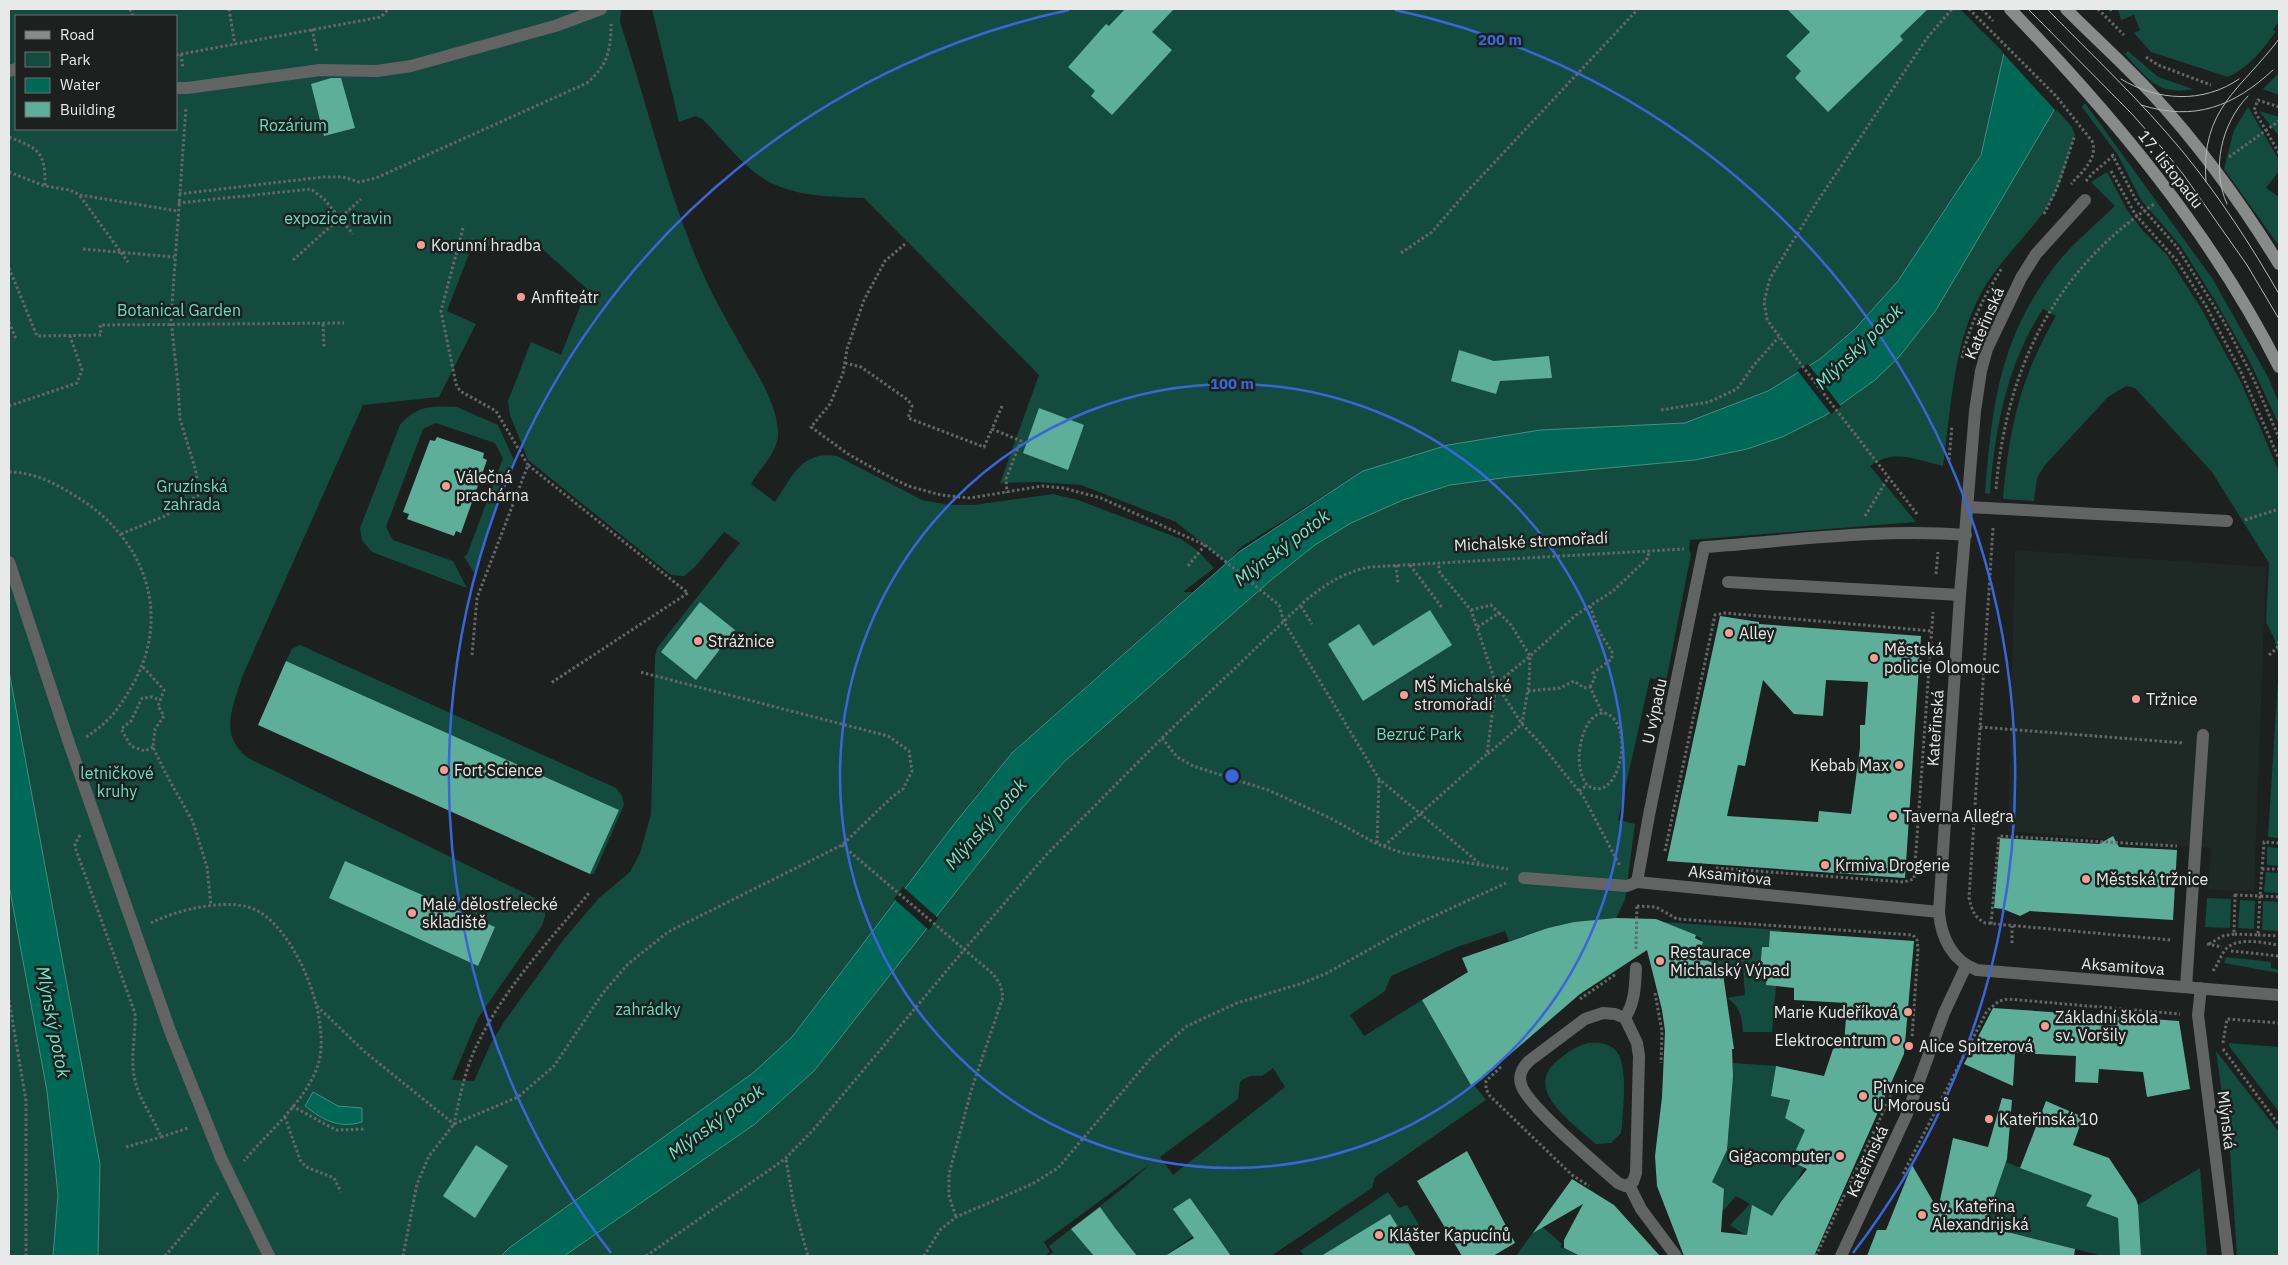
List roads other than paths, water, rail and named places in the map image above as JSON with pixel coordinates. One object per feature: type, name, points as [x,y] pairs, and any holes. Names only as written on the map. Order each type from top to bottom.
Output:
[{"type":"street","name":"17. listopadu","points":[[2010,9],[2069,70],[2157,174],[2210,248],[2244,302],[2279,367]]},
{"type":"street","name":"17. listopadu","points":[[2066,9],[2151,93],[2187,134],[2249,216],[2279,264]]},
{"type":"street","points":[[182,88],[320,70],[377,71],[411,66],[606,13]]},
{"type":"street","name":"Kateřinská","points":[[1841,1256],[1907,1114],[1944,1013],[1966,966],[1946,942],[1939,912],[1960,595],[1975,411],[1981,371],[1987,349],[2021,278],[2036,254],[2085,200]]},
{"type":"street","points":[[1968,507],[2227,521]]},
{"type":"street","name":"U výpadu","points":[[1637,882],[1704,547],[1852,536],[1932,537],[1966,535]]},
{"type":"street","points":[[9,562],[69,743],[170,1031],[206,1122],[269,1256]]},
{"type":"street","points":[[1728,582],[1960,595]]},
{"type":"street","points":[[2186,986],[2202,740]]},
{"type":"street","name":"Aksamitova","points":[[1524,878],[1627,886],[1637,882],[1939,912]]},
{"type":"street","points":[[1625,1018],[1631,1008],[1635,995],[1636,962]]},
{"type":"street","name":"Aksamitova","points":[[1966,966],[1977,970],[2010,974],[2186,986],[2279,995]]},
{"type":"street","name":"Mlýnská","points":[[2201,988],[2198,1015],[2228,1256]]},
{"type":"street","points":[[1603,1013],[1625,1018],[1637,1043],[1639,1056],[1636,1178],[1629,1185],[1625,1186],[1618,1183],[1537,1108],[1522,1090],[1520,1076],[1523,1067],[1530,1060],[1585,1019],[1603,1013]]},
{"type":"street","points":[[1629,1185],[1641,1210],[1676,1256]]},
{"type":"water","name":"Mlýnský potok","points":[[2035,9],[2113,9],[2094,25],[2053,112],[1936,310],[1899,357],[1875,380],[1826,415],[1782,437],[1747,449],[1695,460],[1510,477],[1450,485],[1403,500],[1351,523],[1315,545],[1271,580],[1065,761],[1023,807],[814,1071],[755,1124],[564,1256],[501,1256],[509,1248],[753,1073],[792,1037],[955,823],[1012,753],[1239,552],[1363,471],[1448,445],[1540,430],[1685,423],[1768,391],[1820,359],[1855,329],[1898,281],[1981,155],[2004,53]]},
{"type":"water","name":"Mlýnský potok","points":[[9,671],[100,1164],[98,1256],[53,1256],[58,1195],[47,1091],[9,885]]},
{"type":"water","points":[[313,1092],[338,1106],[362,1108],[362,1122],[339,1124],[318,1115],[305,1106]]},
{"type":"tram line","points":[[2028,9],[2132,114],[2162,148],[2183,174],[2247,265],[2279,319]]},
{"type":"tram line","points":[[2047,9],[2134,97],[2183,152],[2234,221],[2279,294]]},
{"type":"tram line","points":[[2206,182],[2206,157],[2216,118],[2226,102],[2279,39]]},
{"type":"tram line","points":[[2141,105],[2179,112],[2213,107],[2244,93],[2273,70]]},
{"type":"tram line","points":[[2121,79],[2150,92],[2180,97],[2210,93],[2239,79]]},
{"type":"tram line","points":[[2227,204],[2220,176],[2221,147],[2231,120],[2248,96]]},
{"type":"place","name":"Korunní hradba","points":[[421,245]]},
{"type":"place","name":"Amfiteátr","points":[[521,297]]},
{"type":"place","name":"Válečná prachárna","points":[[446,486]]},
{"type":"place","name":"Alley","points":[[1729,633]]},
{"type":"place","name":"Strážnice","points":[[698,641]]},
{"type":"place","name":"Městská policie Olomouc","points":[[1874,658]]},
{"type":"place","name":"MŠ Michalské stromořadí","points":[[1404,695]]},
{"type":"place","name":"Tržnice","points":[[2136,699]]},
{"type":"place","name":"Kebab Max","points":[[1899,765]]},
{"type":"place","name":"Fort Science","points":[[444,770]]},
{"type":"place","name":"Taverna Allegra","points":[[1893,816]]},
{"type":"place","name":"Krmiva Drogerie","points":[[1825,865]]},
{"type":"place","name":"Městská tržnice","points":[[2086,879]]},
{"type":"place","name":"Malé dělostřelecké skladiště","points":[[412,913]]},
{"type":"place","name":"Restaurace Michalský Výpad","points":[[1660,961]]},
{"type":"place","name":"Marie Kudeříková","points":[[1908,1012]]},
{"type":"place","name":"Základní škola sv. Voršily","points":[[2045,1026]]},
{"type":"place","name":"Elektrocentrum","points":[[1896,1040]]},
{"type":"place","name":"Alice Spitzerová","points":[[1909,1046]]},
{"type":"place","name":"Pivnice U Morousů","points":[[1863,1096]]},
{"type":"place","name":"Kateřinská 10","points":[[1989,1119]]},
{"type":"place","name":"Gigacomputer","points":[[1840,1156]]},
{"type":"place","name":"sv. Kateřina Alexandrijská","points":[[1922,1215]]},
{"type":"place","name":"Klášter Kapucínů","points":[[1379,1235]]},
{"type":"park label","name":"Rozárium","points":[[293,125]]},
{"type":"park label","name":"expozice travin","points":[[338,218]]},
{"type":"park label","name":"Botanical Garden","points":[[179,310]]},
{"type":"park label","name":"Gruzínská zahrada","points":[[192,495]]},
{"type":"park label","name":"Bezruč Park","points":[[1419,734]]},
{"type":"park label","name":"letničkové kruhy","points":[[117,782]]},
{"type":"park label","name":"zahrádky","points":[[648,1009]]}]
